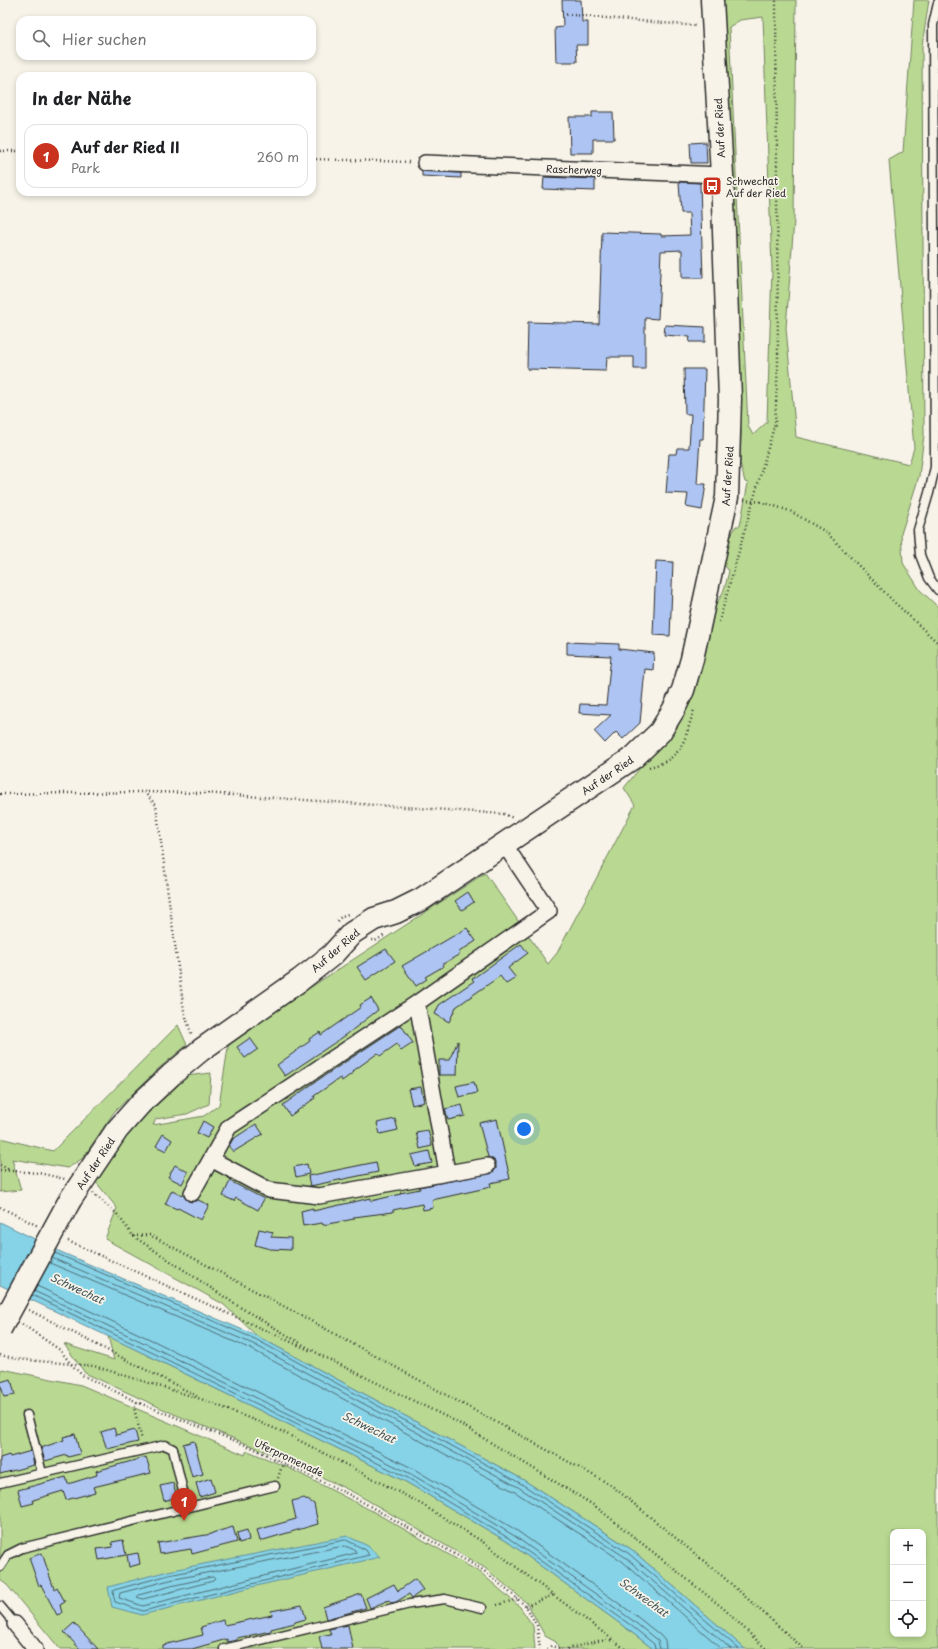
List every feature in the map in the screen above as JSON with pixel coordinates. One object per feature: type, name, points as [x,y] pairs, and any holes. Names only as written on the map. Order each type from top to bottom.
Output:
[{"type":"main road","name":"Auf der Ried","points":[[9,1326],[76,1191],[117,1130],[141,1103],[171,1075],[201,1050],[300,980],[332,955],[352,933],[374,919],[396,912],[422,899],[634,757],[660,732],[674,710],[683,690],[692,659],[727,497],[730,399],[722,175],[712,0]]},
{"type":"street","name":"Rascherweg","points":[[425,163],[722,175]]},
{"type":"street","points":[[192,1193],[229,1127],[417,1003],[549,911],[504,844]]},
{"type":"street","points":[[417,1003],[447,1172]]},
{"type":"street","points":[[211,1159],[269,1190],[319,1196],[487,1166]]},
{"type":"street","points":[[15,1624],[35,1649]]},
{"type":"lane","points":[[938,3],[933,25],[935,467],[918,530],[920,555],[929,578],[938,590]]},
{"type":"lane","points":[[27,1415],[42,1473]]},
{"type":"lane","points":[[0,1483],[165,1445],[173,1449],[187,1508]]},
{"type":"lane","points":[[0,1568],[8,1555],[22,1548],[275,1486]]},
{"type":"lane","points":[[224,1649],[410,1604],[445,1599],[482,1608]]},
{"type":"lane","points":[[0,1606],[15,1624]]},
{"type":"path","points":[[719,623],[775,423],[778,371],[776,0]]},
{"type":"path","points":[[562,14],[714,27]]},
{"type":"path","points":[[0,151],[16,151]]},
{"type":"path","points":[[316,158],[425,163]]},
{"type":"path","points":[[753,501],[762,502],[790,511],[826,532],[893,601],[938,643]]},
{"type":"path","points":[[645,768],[668,761],[681,748],[695,707]]},
{"type":"path","points":[[0,794],[144,792],[204,793],[504,814],[519,821],[528,829]]},
{"type":"path","points":[[144,792],[156,805],[184,1011],[191,1034],[201,1050]]},
{"type":"path","points":[[336,923],[342,916],[348,914],[353,916],[370,940],[376,941],[388,933]]},
{"type":"path","points":[[0,1165],[13,1172]]},
{"type":"path","points":[[0,1170],[39,1173],[76,1191],[116,1214],[133,1236],[238,1306],[322,1356]]},
{"type":"path","points":[[0,1207],[44,1230]]},
{"type":"path","points":[[133,1236],[150,1235],[302,1316],[611,1485],[721,1575],[804,1649]]},
{"type":"path","points":[[61,1238],[322,1356],[457,1422],[595,1506],[723,1608],[766,1649]]},
{"type":"path","points":[[28,1310],[204,1400]]},
{"type":"path","name":"Uferpromenade","points":[[9,1326],[60,1350],[82,1375],[137,1402],[252,1448],[350,1495],[483,1570],[526,1606],[537,1626],[540,1649]]},
{"type":"path","points":[[0,1355],[17,1359],[94,1366],[204,1400],[281,1431],[416,1501],[483,1542],[625,1649]]},
{"type":"path","points":[[137,1402],[134,1408],[144,1450]]},
{"type":"path","points":[[280,1473],[284,1463]]},
{"type":"path","points":[[526,1606],[553,1595]]},
{"type":"path","points":[[497,1605],[518,1599]]},
{"type":"path","points":[[567,1649],[598,1641],[614,1640]]},
{"type":"path","points":[[547,1649],[551,1646],[562,1649]]},
{"type":"green space","points":[[719,0],[796,0],[794,220],[786,328],[796,437],[909,464],[914,448],[889,160],[903,152],[914,0],[929,0],[922,46],[924,435],[919,476],[901,534],[903,563],[920,590],[938,607],[938,1649],[745,1649],[631,1549],[522,1479],[257,1336],[223,1304],[105,1239],[117,1208],[95,1181],[115,1146],[146,1109],[186,1076],[211,1073],[209,1104],[187,1114],[156,1119],[153,1125],[204,1116],[219,1105],[229,1041],[485,873],[548,964],[557,953],[635,805],[624,788],[663,739],[712,609],[719,600],[725,587],[729,571],[722,562],[727,543],[736,526],[740,526],[748,483],[745,482],[740,463],[741,432]],"holes":[[[763,17],[772,269],[767,422],[753,435],[748,426],[729,27],[740,20]]]},
{"type":"green space","points":[[178,1025],[187,1045],[158,1069],[114,1112],[83,1158],[68,1168],[12,1159],[21,1190],[0,1192],[0,1138],[53,1151]]},
{"type":"green space","points":[[108,1336],[406,1482],[508,1542],[653,1649],[559,1649],[556,1642],[545,1636],[527,1603],[485,1568],[353,1492],[284,1459],[174,1414],[85,1373],[64,1344],[114,1360]]},
{"type":"green space","points":[[2,1369],[81,1385],[245,1455],[248,1451],[287,1467],[372,1511],[481,1573],[520,1607],[533,1626],[535,1649],[60,1649],[7,1585],[0,1580],[0,1373]]},
{"type":"water","name":"Schwechat","points":[[0,1222],[63,1253],[257,1336],[522,1479],[631,1549],[745,1649],[653,1649],[508,1542],[406,1482],[0,1285]]},
{"type":"water","points":[[347,1536],[368,1546],[380,1557],[142,1615],[112,1607],[108,1587],[168,1571]]},
{"type":"building","points":[[562,0],[581,0],[582,22],[588,22],[588,45],[576,45],[577,62],[556,62],[555,28],[563,27]]},
{"type":"building","points":[[592,112],[613,112],[614,139],[593,139],[593,153],[570,153],[569,117],[592,117]]},
{"type":"building","points":[[706,142],[707,163],[691,163],[690,143]]},
{"type":"building","points":[[422,171],[461,173],[461,178],[422,176]]},
{"type":"building","points":[[544,177],[595,179],[595,191],[543,189]]},
{"type":"building","points":[[679,182],[700,183],[703,278],[682,278],[682,250],[661,251],[658,319],[645,318],[645,369],[634,369],[634,357],[607,357],[606,371],[527,369],[528,322],[599,324],[602,232],[661,234],[661,236],[690,235],[689,213],[681,213]]},
{"type":"building","points":[[665,325],[705,327],[705,342],[689,342],[690,337],[664,335]]},
{"type":"building","points":[[684,369],[705,369],[703,439],[700,439],[697,484],[706,484],[702,510],[686,507],[688,494],[666,493],[669,454],[676,454],[677,448],[689,448],[691,414],[685,414]]},
{"type":"building","points":[[656,561],[673,562],[670,636],[653,635]]},
{"type":"building","points":[[567,642],[619,644],[619,649],[654,653],[653,670],[645,669],[640,723],[623,739],[616,732],[605,743],[594,731],[611,715],[579,713],[580,704],[606,705],[611,656],[567,654]]},
{"type":"building","points":[[468,892],[474,902],[462,910],[455,901]]},
{"type":"building","points":[[467,928],[476,941],[459,952],[460,954],[443,964],[444,966],[425,977],[427,979],[416,986],[402,966]]},
{"type":"building","points":[[521,944],[528,953],[508,968],[516,978],[506,984],[500,976],[456,1007],[449,1022],[435,1014],[439,1005],[474,981],[472,979]]},
{"type":"building","points":[[386,949],[395,961],[366,980],[357,967]]},
{"type":"building","points":[[371,998],[378,1010],[346,1035],[285,1076],[277,1065],[310,1041],[309,1039],[320,1032],[321,1035],[361,1007],[360,1005]]},
{"type":"building","points":[[401,1025],[413,1043],[401,1051],[397,1044],[380,1056],[378,1053],[342,1081],[340,1078],[314,1096],[315,1098],[290,1116],[283,1105]]},
{"type":"building","points":[[250,1038],[258,1049],[245,1058],[237,1047]]},
{"type":"building","points":[[458,1041],[457,1075],[439,1075],[439,1060],[449,1060]]},
{"type":"building","points":[[474,1082],[477,1093],[459,1097],[456,1086]]},
{"type":"building","points":[[421,1087],[424,1102],[412,1105],[408,1089]]},
{"type":"building","points":[[462,1105],[465,1116],[448,1120],[445,1109]]},
{"type":"building","points":[[395,1119],[398,1130],[380,1134],[377,1123]]},
{"type":"building","points":[[497,1119],[510,1179],[490,1183],[491,1187],[432,1200],[433,1208],[423,1210],[422,1204],[393,1210],[393,1212],[354,1217],[354,1219],[323,1225],[322,1223],[303,1226],[301,1211],[313,1208],[313,1211],[371,1198],[371,1201],[420,1189],[419,1187],[492,1173],[496,1169],[496,1164],[494,1160],[488,1157],[479,1123]]},
{"type":"building","points":[[203,1121],[213,1127],[207,1138],[197,1133]]},
{"type":"building","points":[[256,1124],[263,1134],[233,1152],[229,1146],[233,1139]]},
{"type":"building","points":[[428,1130],[432,1146],[420,1149],[416,1132]]},
{"type":"building","points":[[163,1134],[172,1140],[166,1151],[156,1146]]},
{"type":"building","points":[[429,1151],[432,1163],[415,1166],[411,1155]]},
{"type":"building","points":[[376,1162],[378,1172],[310,1186],[308,1176]]},
{"type":"building","points":[[307,1164],[309,1174],[296,1177],[294,1167]]},
{"type":"building","points":[[175,1165],[188,1172],[182,1184],[168,1177]]},
{"type":"building","points":[[230,1181],[264,1199],[258,1210],[236,1198],[234,1201],[223,1196]]},
{"type":"building","points":[[172,1190],[183,1195],[188,1201],[192,1202],[198,1200],[209,1205],[201,1220],[178,1208],[177,1209],[165,1204]]},
{"type":"building","points":[[259,1229],[273,1232],[271,1237],[291,1238],[291,1250],[270,1249],[255,1245]]},
{"type":"building","points":[[11,1379],[15,1395],[4,1397],[0,1382]]},
{"type":"building","points":[[114,1428],[116,1435],[135,1430],[138,1442],[107,1449],[101,1432]]},
{"type":"building","points":[[75,1434],[80,1454],[68,1457],[67,1455],[45,1461],[41,1448],[64,1440],[63,1437]]},
{"type":"building","points":[[194,1441],[203,1474],[192,1477],[183,1444]]},
{"type":"building","points":[[31,1451],[34,1465],[0,1474],[0,1458],[9,1455],[10,1457]]},
{"type":"building","points":[[146,1457],[151,1473],[93,1487],[95,1492],[66,1500],[63,1491],[33,1500],[34,1503],[22,1506],[18,1490],[66,1477],[68,1484],[97,1475],[96,1471]]},
{"type":"building","points":[[211,1478],[215,1492],[200,1497],[196,1483]]},
{"type":"building","points":[[173,1483],[177,1497],[164,1501],[160,1486]]},
{"type":"building","points":[[304,1498],[314,1504],[318,1524],[260,1541],[257,1530],[296,1519],[292,1501]]},
{"type":"building","points":[[233,1527],[237,1542],[192,1554],[191,1549],[160,1554],[158,1543],[212,1534]]},
{"type":"building","points":[[247,1530],[249,1540],[239,1543],[237,1533]]},
{"type":"building","points":[[123,1540],[126,1555],[99,1560],[97,1549],[113,1547],[112,1542]]},
{"type":"building","points":[[42,1553],[54,1589],[57,1587],[65,1602],[60,1605],[62,1613],[57,1615],[41,1585],[39,1586],[29,1558]]},
{"type":"building","points":[[138,1553],[140,1564],[129,1567],[127,1555]]},
{"type":"building","points":[[415,1579],[423,1590],[412,1598],[409,1594],[396,1602],[391,1603],[389,1600],[370,1608],[366,1598],[394,1584],[398,1591]]},
{"type":"building","points":[[361,1594],[366,1608],[326,1619],[323,1607]]},
{"type":"building","points":[[302,1605],[306,1619],[271,1629],[271,1631],[237,1638],[237,1640],[227,1642],[227,1639],[192,1649],[163,1649],[163,1645],[203,1635],[201,1627],[223,1620],[224,1625],[272,1615],[271,1611]]},
{"type":"building","points":[[74,1623],[98,1649],[80,1649],[64,1632]]},
{"type":"building","points":[[348,1625],[353,1649],[322,1649],[319,1636],[331,1634],[329,1629]]},
{"type":"place","name":"Schwechat Auf der Ried","points":[[712,186]]},
{"type":"place","name":"Auf der Ried II","points":[[184,1521]]}]
